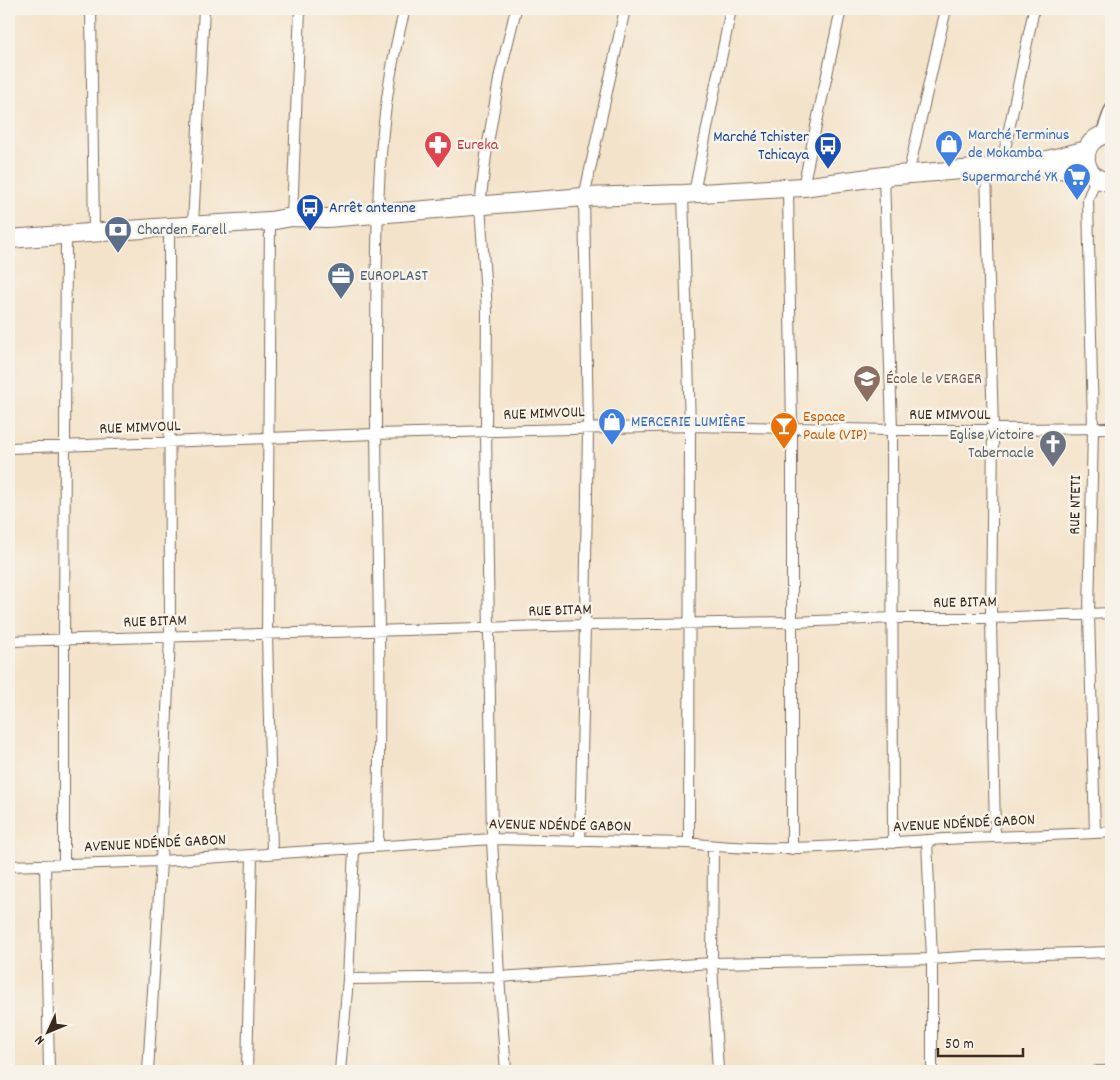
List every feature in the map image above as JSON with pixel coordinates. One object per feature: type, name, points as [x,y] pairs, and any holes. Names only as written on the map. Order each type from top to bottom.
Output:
[{"type":"highway","points":[[1099,178],[1086,162],[1087,150],[1096,138],[1107,134]]},
{"type":"highway","points":[[9,239],[270,221],[292,217],[327,218],[584,197],[796,188],[884,176],[1028,166],[1087,150]]},
{"type":"highway","points":[[1028,166],[1099,178]]},
{"type":"street","points":[[91,9],[94,233]]},
{"type":"street","points":[[192,225],[204,9]]},
{"type":"street","points":[[292,217],[300,9]]},
{"type":"street","points":[[378,846],[379,631],[375,434],[377,214],[385,104],[396,41],[405,9]]},
{"type":"street","points":[[506,1071],[492,839],[486,431],[487,311],[480,205],[486,155],[500,74],[516,9]]},
{"type":"street","points":[[580,842],[586,626],[588,428],[584,197],[625,9]]},
{"type":"street","points":[[689,843],[690,426],[688,194],[731,9]]},
{"type":"street","points":[[792,849],[792,429],[796,188],[841,9]]},
{"type":"street","points":[[908,175],[946,9]]},
{"type":"street","points":[[995,836],[991,618],[993,169],[1034,9]]},
{"type":"street","points":[[1107,134],[1111,110]]},
{"type":"street","points":[[884,176],[892,430],[894,618],[893,843]]},
{"type":"street","name":"RUE NTETI","points":[[1095,833],[1089,614],[1093,429],[1088,199],[1099,178]]},
{"type":"street","points":[[270,221],[267,634],[272,853]]},
{"type":"street","points":[[148,1071],[161,861],[170,636],[169,227]]},
{"type":"street","points":[[64,863],[66,235]]},
{"type":"street","name":"RUE MIMVOUL","points":[[9,448],[375,434],[690,426],[892,430],[1111,428]]},
{"type":"street","name":"RUE BITAM","points":[[9,641],[1111,614]]},
{"type":"street","name":"AVENUE NDÉNDÉ GABON","points":[[9,866],[161,861],[492,839],[689,843],[714,846],[792,849],[995,836],[1111,832]]},
{"type":"street","points":[[926,840],[932,959],[932,1071]]},
{"type":"street","points":[[714,846],[712,963],[718,1071]]},
{"type":"street","points":[[340,1071],[348,979],[354,849]]},
{"type":"street","points":[[247,1071],[252,855]]},
{"type":"street","points":[[45,865],[50,1071]]},
{"type":"street","points":[[348,979],[499,977],[712,963],[932,959],[1111,952]]},
{"type":"street","points":[[1097,1071],[1111,1071]]},
{"type":"place","name":"Marché Terminus de Mokamba","points":[[949,168]]},
{"type":"place","name":"Eureka","points":[[438,169]]},
{"type":"place","name":"Marché Tchister Tchicaya","points":[[828,170]]},
{"type":"place","name":"Supermarché YK","points":[[1077,201]]},
{"type":"place","name":"Arrêt antenne","points":[[310,232]]},
{"type":"place","name":"Charden Farell","points":[[118,254]]},
{"type":"place","name":"EUROPLAST","points":[[341,300]]},
{"type":"place","name":"École le VERGER","points":[[867,403]]},
{"type":"place","name":"MERCERIE LUMIÈRE","points":[[612,446]]},
{"type":"place","name":"Espace Paule (VIP)","points":[[784,450]]},
{"type":"place","name":"Eglise Victoire Tabernacle","points":[[1053,468]]}]
